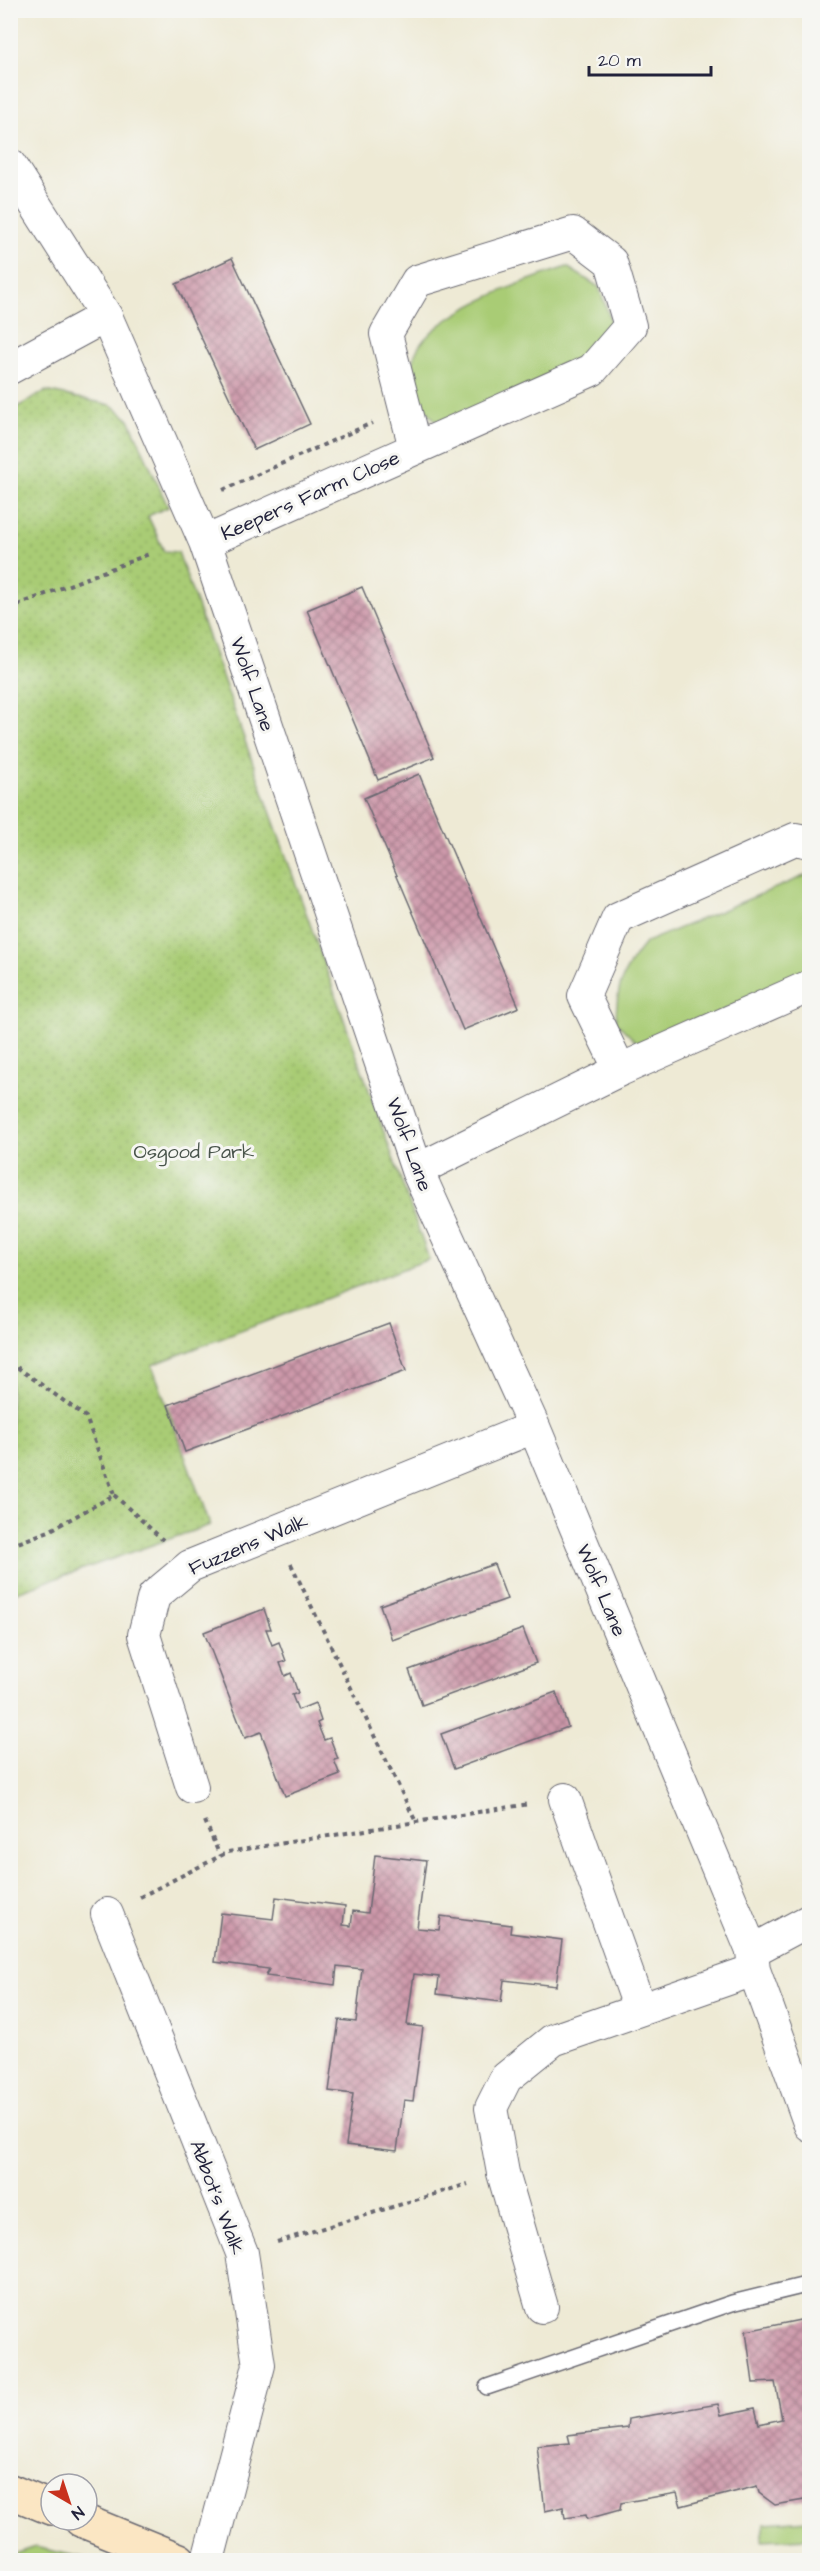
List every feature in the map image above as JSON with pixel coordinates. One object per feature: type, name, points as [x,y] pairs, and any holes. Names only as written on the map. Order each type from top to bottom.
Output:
[{"type":"street","name":"Wolf Lane","points":[[10,165],[106,316],[205,542],[417,1170],[534,1427],[753,1960],[810,2125]]},
{"type":"street","name":"Keepers Farm Close","points":[[205,542],[592,370],[630,326],[611,262],[573,233],[417,281],[386,334],[415,448]]},
{"type":"street","points":[[10,368],[106,316]]},
{"type":"street","points":[[620,1070],[584,996],[618,918],[795,839],[810,842]]},
{"type":"street","points":[[417,1170],[620,1070],[810,986]]},
{"type":"street","name":"Fuzzens Walk","points":[[192,1787],[144,1635],[154,1596],[190,1566],[534,1427]]},
{"type":"street","points":[[565,1799],[640,2009]]},
{"type":"street","name":"Abbot's Walk","points":[[107,1914],[242,2253],[259,2365],[208,2560]]},
{"type":"street","points":[[542,2307],[503,2173],[491,2108],[506,2078],[554,2040],[640,2009],[753,1960],[810,1920]]},
{"type":"street","points":[[10,2491],[39,2503]]},
{"type":"street","points":[[99,2527],[179,2560]]},
{"type":"lane","points":[[487,2387],[732,2303],[810,2284]]},
{"type":"path","points":[[189,505],[405,408]]},
{"type":"path","points":[[10,621],[20,604],[150,554]]},
{"type":"path","points":[[10,1362],[86,1417],[114,1495],[190,1566]]},
{"type":"path","points":[[10,1546],[49,1531],[114,1495]]},
{"type":"path","points":[[275,1531],[416,1822]]},
{"type":"path","points":[[107,1914],[228,1852],[565,1799]]},
{"type":"path","points":[[242,2253],[503,2173]]},
{"type":"green space","points":[[567,267],[599,287],[611,321],[606,344],[589,364],[441,426],[423,405],[416,386],[413,361],[420,345],[435,329],[479,302],[528,280]]},
{"type":"green space","name":"Osgood Park","points":[[46,391],[111,405],[129,419],[168,507],[148,516],[164,551],[178,552],[429,1259],[152,1365],[210,1525],[11,1594],[10,411]]},
{"type":"green space","points":[[809,874],[809,971],[660,1040],[636,1042],[616,1022],[617,999],[622,979],[646,942]]},
{"type":"green space","points":[[809,2520],[809,2538],[762,2540],[765,2523]]},
{"type":"green space","points":[[35,2547],[91,2560],[11,2560],[11,2555]]},
{"type":"green space","points":[[809,2555],[809,2560],[758,2560],[759,2557]]},
{"type":"building","points":[[232,258],[310,424],[254,450],[176,284]]},
{"type":"building","points":[[362,587],[434,757],[378,780],[307,610]]},
{"type":"building","points":[[419,774],[519,1007],[463,1030],[364,798]]},
{"type":"building","points":[[389,1323],[406,1371],[185,1452],[168,1405]]},
{"type":"building","points":[[494,1564],[507,1599],[392,1640],[380,1605]]},
{"type":"building","points":[[264,1609],[271,1629],[266,1629],[272,1645],[279,1642],[286,1661],[280,1663],[285,1676],[291,1673],[298,1693],[292,1695],[298,1710],[315,1703],[321,1721],[317,1723],[324,1740],[330,1738],[338,1759],[334,1760],[340,1775],[285,1796],[261,1732],[245,1738],[204,1632]]},
{"type":"building","points":[[523,1629],[536,1663],[422,1705],[409,1670]]},
{"type":"building","points":[[556,1692],[568,1727],[454,1769],[441,1734]]},
{"type":"building","points":[[375,1855],[426,1861],[417,1928],[439,1930],[441,1916],[511,1925],[510,1933],[562,1940],[556,1986],[504,1980],[501,2002],[437,1994],[439,1977],[414,1974],[407,2025],[423,2027],[413,2101],[404,2100],[397,2151],[346,2145],[353,2094],[329,2091],[339,2020],[356,2022],[362,1969],[337,1966],[335,1985],[266,1976],[269,1969],[215,1962],[221,1913],[273,1919],[276,1897],[345,1906],[343,1925],[351,1926],[353,1911],[368,1913]]},
{"type":"building","points":[[810,2318],[810,2499],[775,2505],[759,2493],[757,2486],[681,2506],[677,2493],[621,2503],[620,2510],[587,2519],[586,2515],[565,2518],[563,2507],[545,2511],[537,2446],[570,2443],[568,2435],[628,2428],[629,2419],[718,2404],[721,2415],[755,2408],[759,2424],[782,2419],[775,2382],[753,2383],[746,2331]]}]
